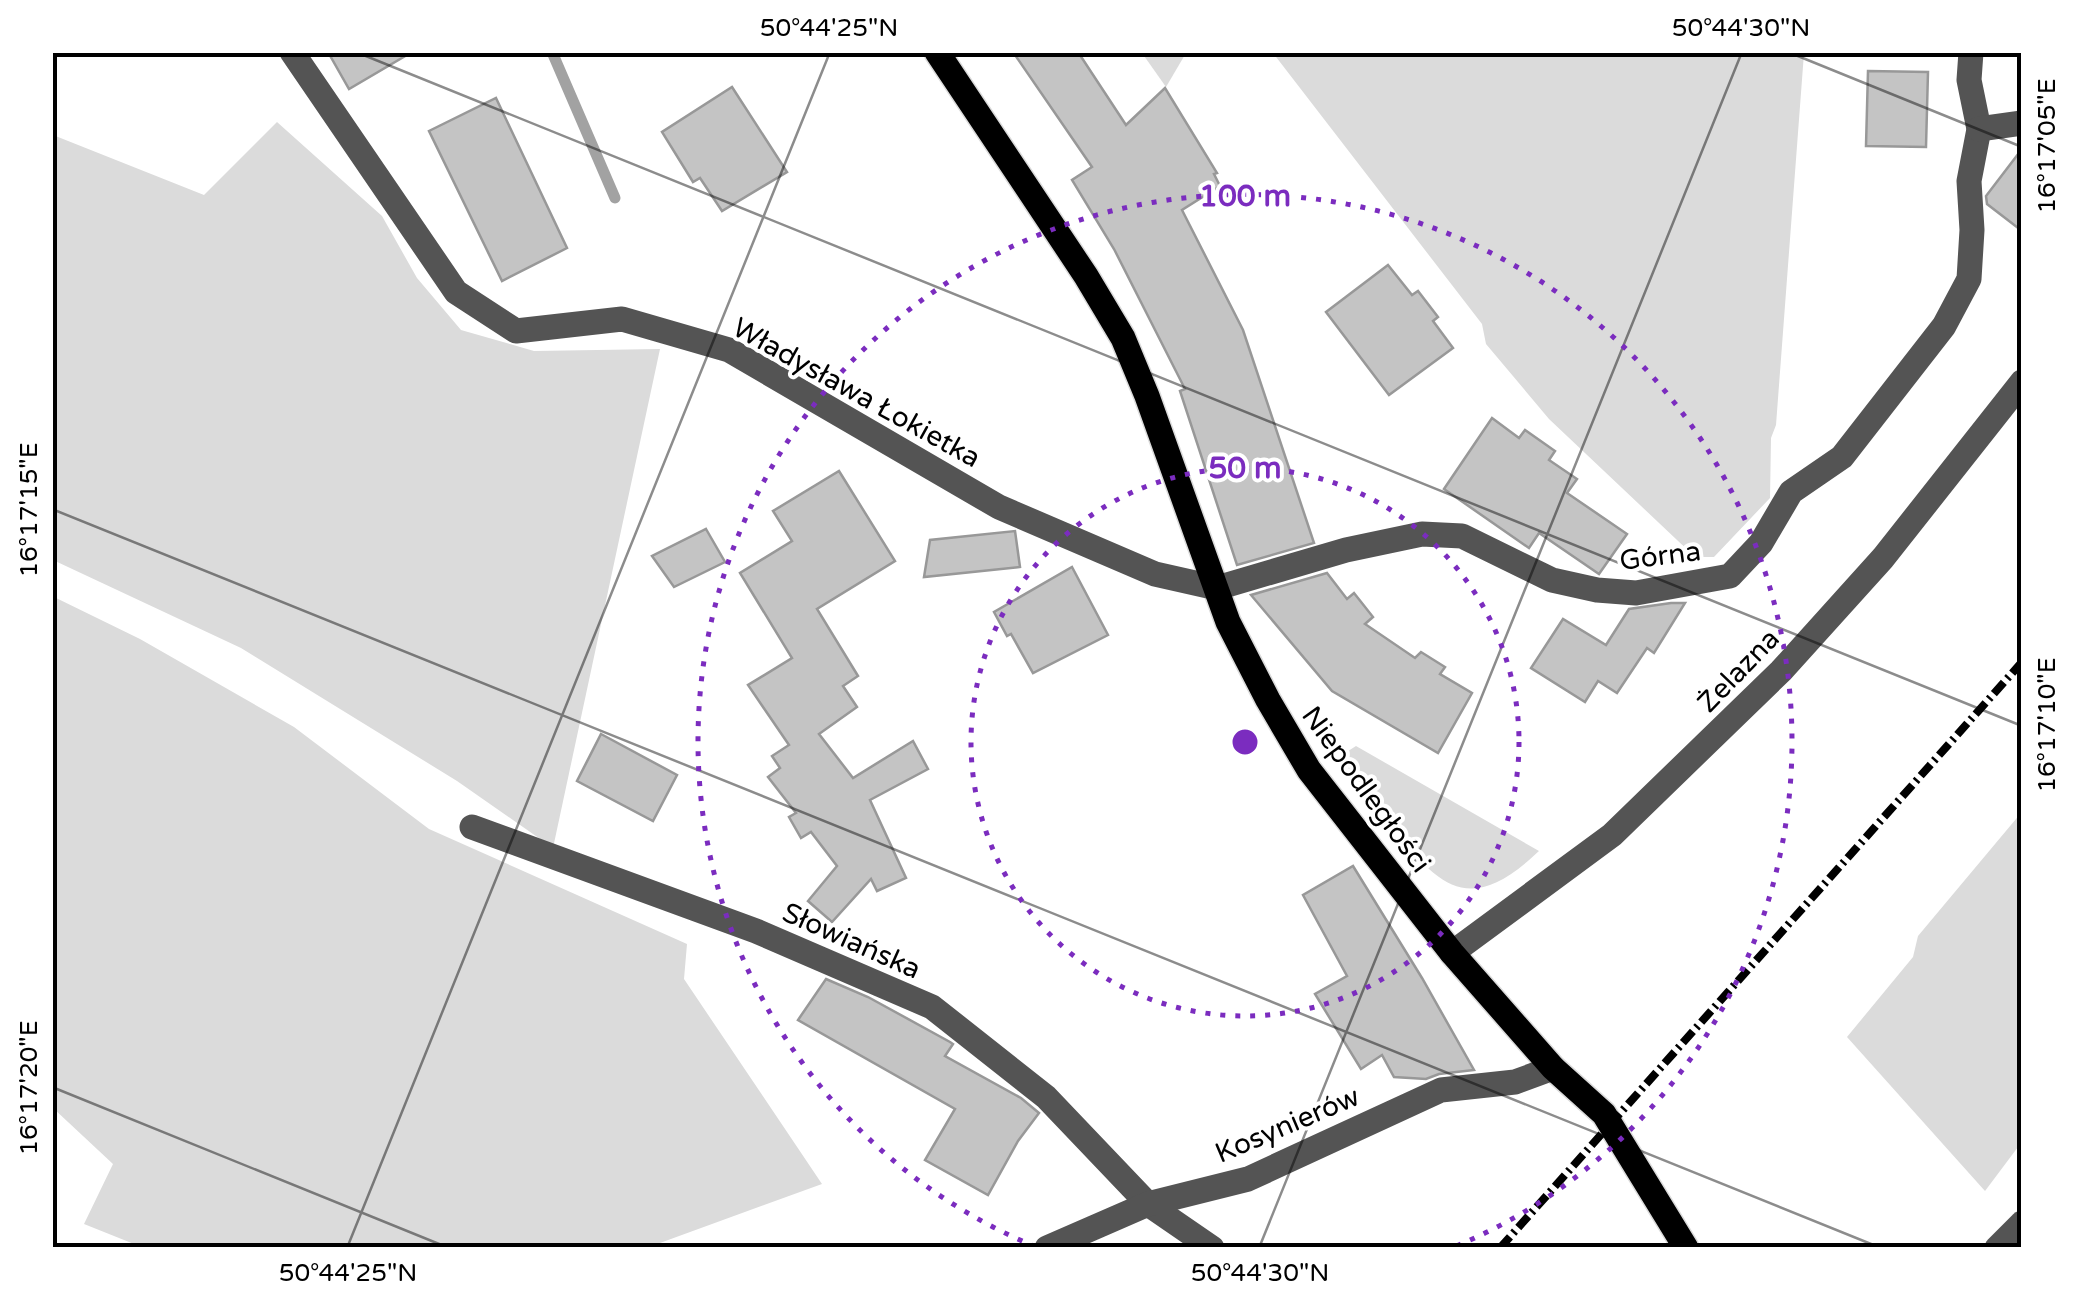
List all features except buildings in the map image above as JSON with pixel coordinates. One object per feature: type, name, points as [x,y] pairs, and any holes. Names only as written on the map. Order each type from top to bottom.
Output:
[{"type":"main road","name":"Niepodległości","points":[[936,52],[1123,338],[1236,638],[1309,770],[1452,953],[1553,1068],[1604,1114],[1686,1248]]},
{"type":"street","name":"Władysława Łokietka","points":[[292,52],[456,292],[516,331],[622,319],[729,350],[999,507],[1155,574],[1217,588]]},
{"type":"street","points":[[1971,52],[1969,80],[1980,128],[2022,123]]},
{"type":"street","name":"Górna","points":[[1217,588],[1346,550],[1422,534],[1462,536],[1552,580],[1597,590],[1636,593],[1730,576],[1761,543],[1791,492],[1842,456],[1944,326],[1969,279],[1969,180],[1980,128]]},
{"type":"street","name":"Żelazna","points":[[1452,953],[1612,834],[1782,670],[1883,558],[2022,382]]},
{"type":"street","name":"Słowiańska","points":[[472,827],[756,931],[932,1007],[1046,1097],[1148,1204],[1212,1248]]},
{"type":"street","name":"Kosynierów","points":[[1047,1248],[1148,1204],[1248,1179],[1440,1090],[1515,1082],[1553,1068]]},
{"type":"street","points":[[1997,1248],[2022,1223]]},
{"type":"street","points":[[2018,1248],[2022,1238]]},
{"type":"shaded area","points":[[1142,53],[1186,53],[1166,87]]},
{"type":"shaded area","points":[[1273,53],[1804,53],[1776,425],[1771,438],[1770,498],[1714,557],[1695,557],[1549,419],[1486,344],[1482,324]]},
{"type":"shaded area","points":[[277,122],[382,216],[417,278],[461,330],[534,351],[660,349],[553,848],[457,781],[241,648],[53,560],[53,135],[204,195]]},
{"type":"shaded area","points":[[52,596],[140,639],[294,727],[429,829],[687,944],[684,979],[822,1184],[649,1247],[144,1248],[84,1224],[113,1164],[53,1108]]},
{"type":"shaded area","points":[[1356,746],[1539,851],[1496,883],[1477,888],[1460,887],[1444,880],[1412,851],[1342,760]]},
{"type":"shaded area","points":[[2021,813],[2021,1143],[1985,1191],[1847,1037],[1913,957],[1918,936]]},
{"type":"waterway","points":[[552,52],[615,198]]},
{"type":"railway","points":[[1500,1248],[2022,662]]}]
